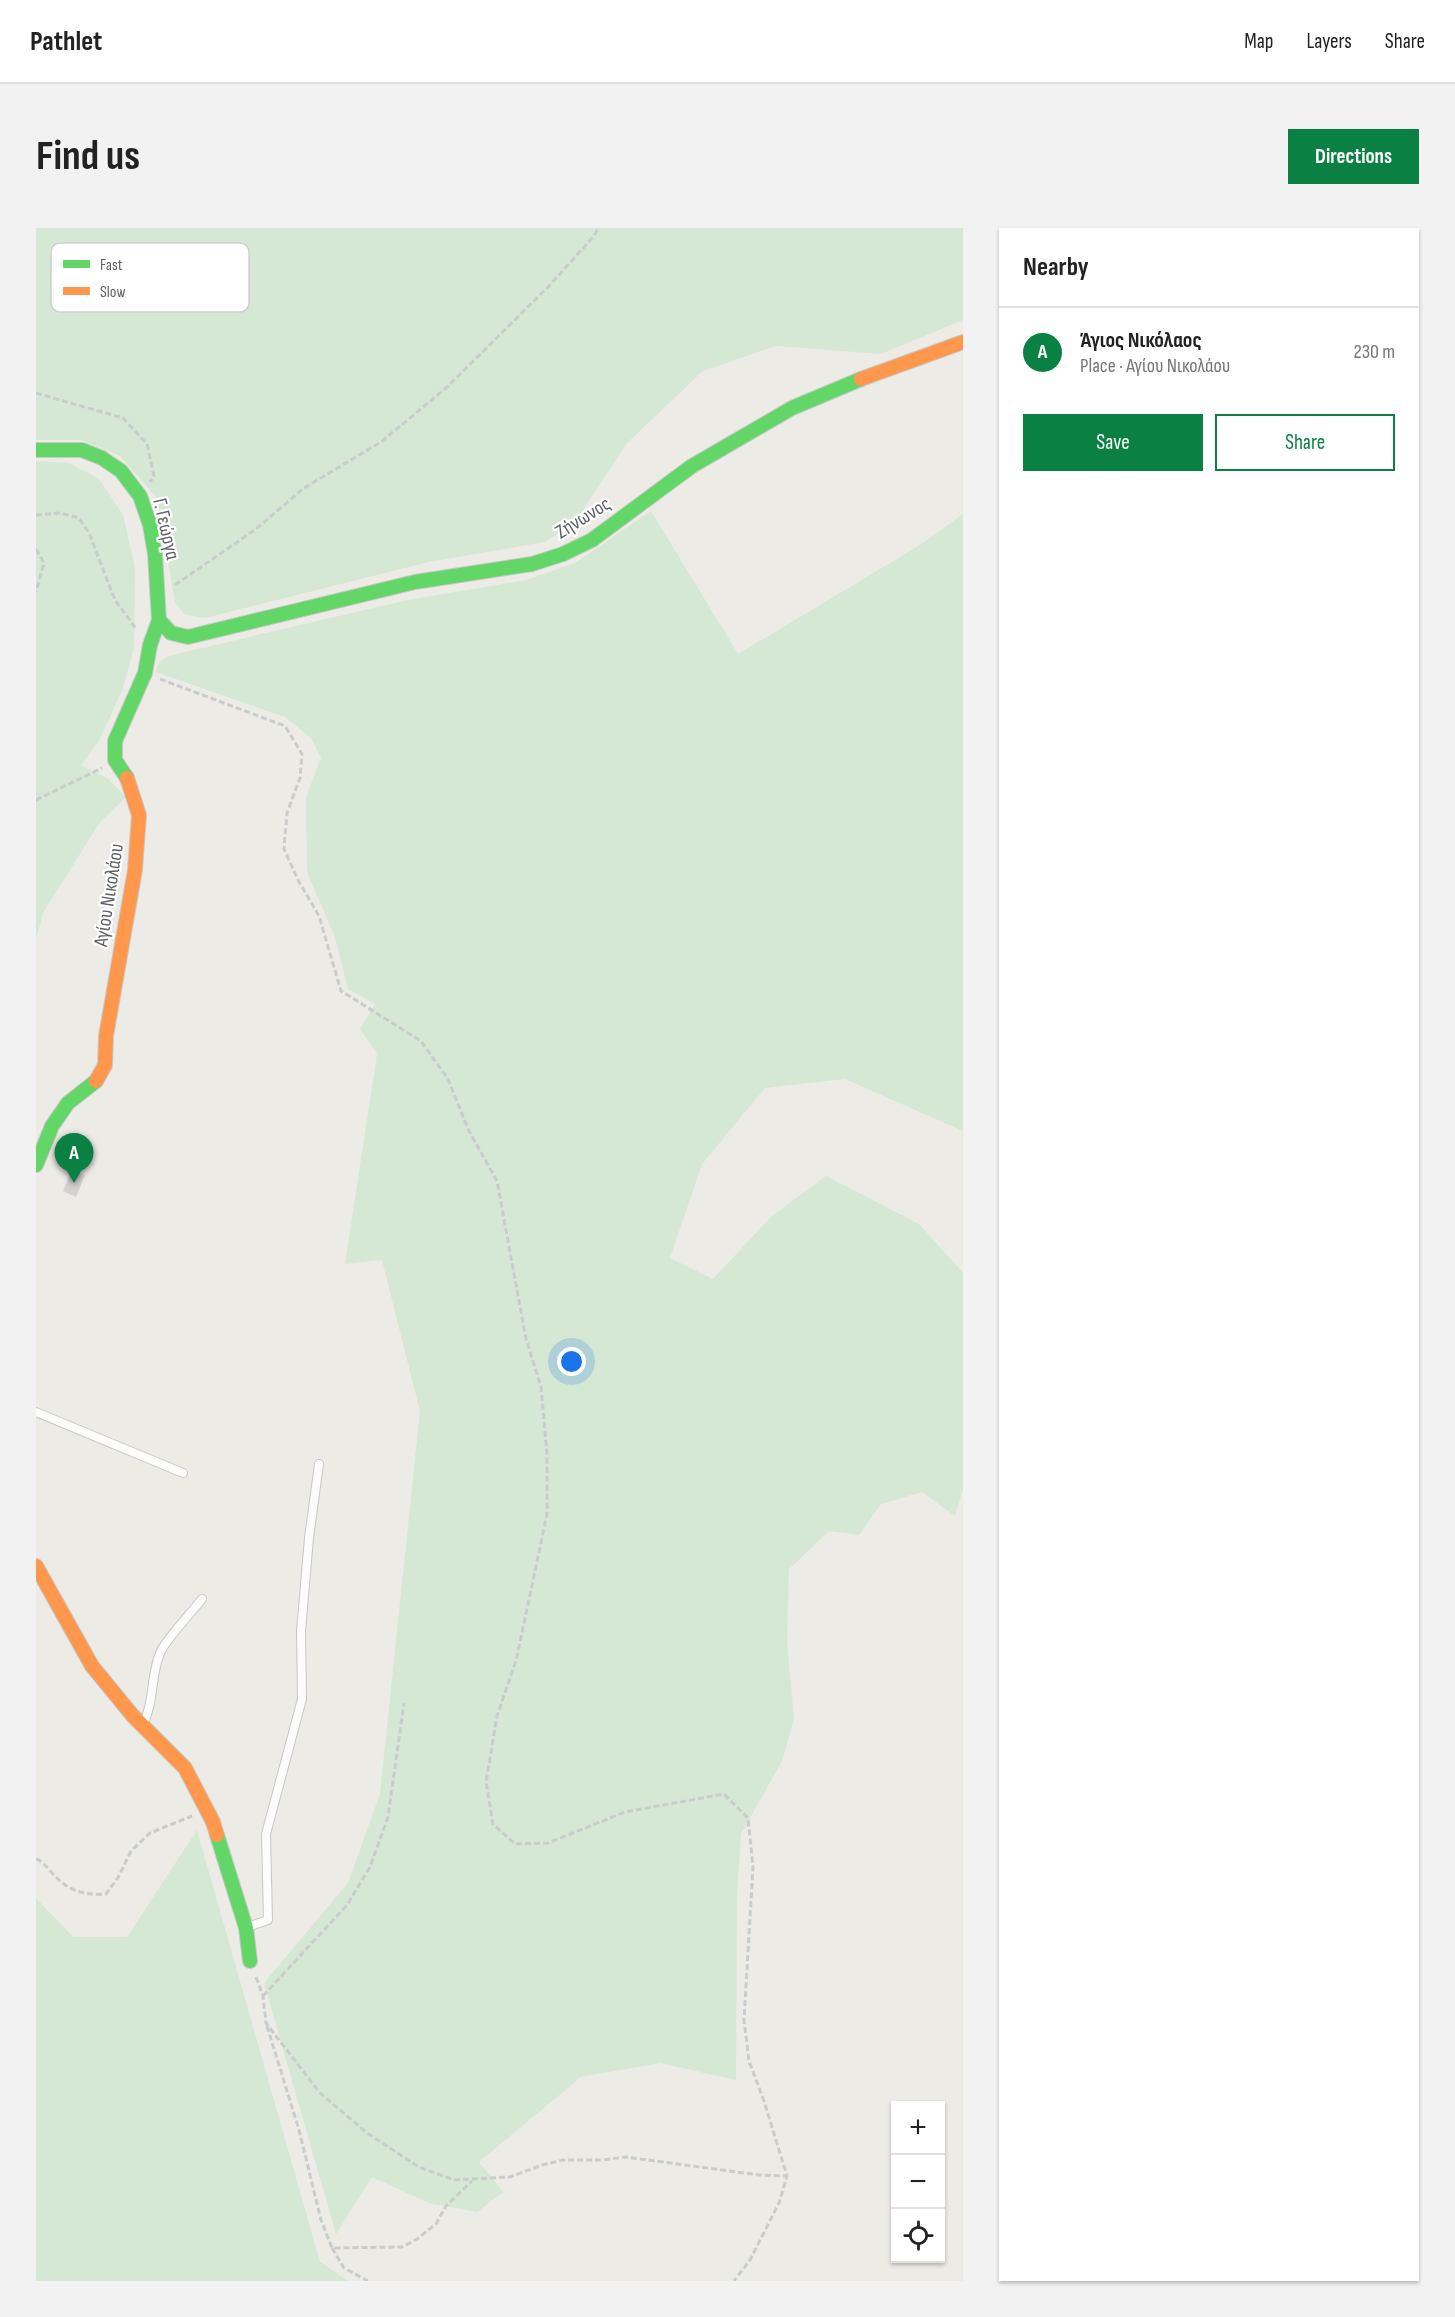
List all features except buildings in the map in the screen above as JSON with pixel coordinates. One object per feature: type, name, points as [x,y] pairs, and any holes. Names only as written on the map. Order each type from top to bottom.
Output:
[{"type":"street","name":"Ζήνωνος","points":[[159,620],[171,633],[188,637],[415,582],[532,564],[563,554],[592,540],[692,466],[792,408],[847,384],[963,342]]},
{"type":"street","name":"Γ. Γεώργα","points":[[36,450],[82,450],[102,458],[121,471],[140,496],[150,525],[159,596],[159,620]]},
{"type":"street","points":[[115,760],[115,741],[145,673],[150,645],[159,620]]},
{"type":"street","name":"Αγίου Νικολάου","points":[[36,1165],[52,1125],[68,1102],[94,1084],[105,1065],[106,1036],[132,889],[140,815],[129,781],[115,760]]},
{"type":"street","points":[[36,1566],[92,1666],[142,1726],[185,1768],[208,1811],[246,1928],[250,1961]]},
{"type":"lane","points":[[36,1412],[183,1473]]},
{"type":"lane","points":[[246,1928],[268,1920],[266,1834],[302,1699],[301,1631],[309,1538],[319,1464]]},
{"type":"lane","points":[[142,1726],[150,1712],[161,1651],[202,1599]]},
{"type":"path","points":[[159,596],[256,529],[304,488],[381,442],[446,388],[548,286],[594,236],[598,228]]},
{"type":"path","points":[[36,393],[123,418],[147,444],[154,476],[140,496]]},
{"type":"path","points":[[36,514],[60,513],[79,518],[89,533],[115,600],[126,618],[150,645]]},
{"type":"path","points":[[36,549],[44,563],[36,592]]},
{"type":"path","points":[[145,673],[285,726],[302,754],[300,778],[286,813],[284,849],[298,880],[319,916],[340,991],[421,1041],[448,1079],[468,1129],[497,1181],[526,1339],[541,1387],[547,1454],[547,1514],[516,1661],[497,1716],[486,1782],[493,1824],[515,1844],[548,1843],[625,1812],[724,1794],[748,1818],[753,1867],[744,2020],[749,2061],[787,2176],[780,2203],[750,2260],[734,2281]]},
{"type":"path","points":[[36,800],[115,760]]},
{"type":"path","points":[[263,1996],[347,1905],[370,1867],[388,1817],[404,1703]]},
{"type":"path","points":[[36,1859],[41,1861],[63,1885],[87,1895],[106,1894],[119,1876],[131,1851],[150,1833],[208,1811]]},
{"type":"path","points":[[250,1961],[263,1996],[266,2023],[299,2130],[321,2220],[344,2268],[368,2281]]},
{"type":"path","points":[[266,2023],[320,2093],[367,2133],[419,2167],[454,2180],[510,2177],[563,2160],[602,2160],[626,2157],[759,2175],[787,2176]]},
{"type":"path","points":[[332,2247],[402,2247],[436,2224],[446,2206],[473,2180]]},
{"type":"green space","points":[[36,228],[963,228],[963,320],[881,354],[776,346],[703,371],[626,444],[574,524],[544,542],[429,562],[205,618],[184,614],[175,602],[157,498],[120,456],[81,440],[36,440]]},
{"type":"green space","points":[[36,461],[69,463],[99,479],[123,515],[135,568],[134,648],[123,688],[99,741],[81,765],[108,779],[126,797],[100,822],[43,913],[36,939]]},
{"type":"green space","points":[[651,511],[738,654],[920,545],[963,514],[963,1131],[845,1079],[765,1088],[702,1164],[670,1258],[713,1279],[772,1216],[826,1176],[919,1224],[963,1273],[963,1489],[955,1516],[922,1492],[881,1504],[859,1535],[829,1531],[789,1569],[787,1640],[794,1719],[782,1761],[741,1834],[737,1894],[736,2080],[660,2063],[581,2077],[479,2162],[503,2192],[477,2212],[429,2203],[372,2177],[336,2234],[264,1983],[348,1883],[380,1794],[420,1411],[382,1260],[345,1264],[377,1054],[360,1029],[375,1004],[348,989],[335,937],[307,872],[306,797],[321,758],[311,738],[285,717],[156,672],[160,661],[172,655],[412,599],[526,580],[575,563]]},
{"type":"green space","points":[[197,1830],[320,2262],[348,2281],[36,2281],[36,1898],[73,1937],[127,1937]]},
{"type":"traffic: fast","points":[[159,620],[171,633],[188,637],[415,582],[532,564],[563,554],[592,540],[692,466],[792,408],[861,379]]},
{"type":"traffic: fast","points":[[36,450],[82,450],[102,458],[121,471],[140,496],[150,525],[155,554],[159,620],[150,645],[145,673],[115,741],[115,760],[127,778]]},
{"type":"traffic: fast","points":[[36,1165],[52,1126],[68,1103],[96,1081]]},
{"type":"traffic: fast","points":[[217,1835],[246,1928],[250,1961]]},
{"type":"traffic: slow","points":[[861,379],[963,342]]},
{"type":"traffic: slow","points":[[96,1081],[105,1065],[106,1036],[135,870],[139,815],[127,778]]},
{"type":"traffic: slow","points":[[36,1566],[92,1666],[133,1716],[185,1768],[213,1822],[217,1835]]},
{"type":"place","name":"Άγιος Νικόλαος","points":[[74,1183]]}]
